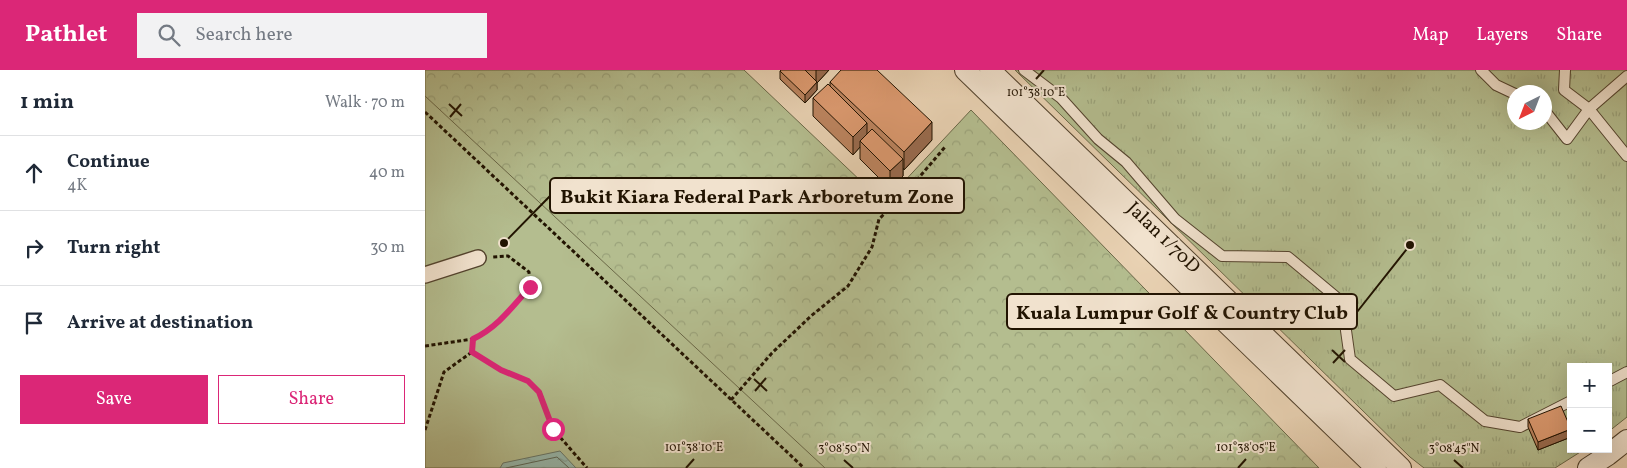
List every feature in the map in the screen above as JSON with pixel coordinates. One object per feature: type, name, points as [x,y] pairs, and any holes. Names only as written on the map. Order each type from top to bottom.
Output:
[{"type":"street","name":"Jalan 1/70D","points":[[965,70],[1376,468]]},
{"type":"street","name":"Jalan 1/70D","points":[[990,70],[1401,468]]},
{"type":"street","points":[[425,275],[478,258]]},
{"type":"street","points":[[1588,468],[1627,440]]},
{"type":"street","points":[[1613,468],[1627,458]]},
{"type":"lane","points":[[1024,70],[1061,98],[1098,139],[1126,162],[1175,219],[1222,256],[1288,257],[1342,302],[1351,359],[1394,396],[1440,386],[1485,421],[1520,427],[1567,403]]},
{"type":"lane","points":[[1481,70],[1496,84],[1507,90]]},
{"type":"lane","points":[[1565,70],[1565,90],[1589,109],[1627,156]]},
{"type":"lane","points":[[1552,120],[1567,138],[1589,109],[1627,76]]},
{"type":"lane","points":[[1612,380],[1627,372]]},
{"type":"path","points":[[425,112],[803,468]]},
{"type":"path","points":[[731,400],[772,353],[811,316],[848,286],[872,247],[879,218],[905,194],[945,147]]},
{"type":"path","points":[[425,346],[473,339],[488,331],[530,287],[529,272],[509,256],[478,258]]},
{"type":"path","points":[[472,352],[473,339]]},
{"type":"path","points":[[425,430],[444,372],[472,352]]},
{"type":"path","points":[[472,352],[501,370],[528,381],[539,392],[553,429],[587,468]]},
{"type":"green space","points":[[425,70],[744,70],[884,203],[971,110],[1319,468],[425,468]]},
{"type":"green space","points":[[1015,70],[1627,70],[1627,417],[1612,429],[1612,363],[1567,363],[1567,453],[1579,453],[1555,468],[1424,468],[1410,457]]},
{"type":"green space","points":[[425,96],[825,468],[425,468]]},
{"type":"water","points":[[560,451],[576,468],[500,468],[503,463]]},
{"type":"building","points":[[781,70],[805,70],[817,82],[805,95]]},
{"type":"building","points":[[841,70],[877,70],[932,122],[904,152],[830,82]]},
{"type":"building","points":[[828,84],[867,123],[853,137],[813,98]]},
{"type":"building","points":[[872,129],[903,159],[890,171],[860,141]]},
{"type":"building","points":[[1561,406],[1567,420],[1567,431],[1538,442],[1528,419]]},
{"type":"place","name":"Bukit Kiara Federal Park Arboretum Zone","points":[[504,243]]},
{"type":"place","name":"Kuala Lumpur Golf & Country Club","points":[[1410,245]]},
{"type":"route","points":[[530,287],[488,331],[473,339],[472,352],[501,370],[528,381],[539,392],[553,429]]}]
